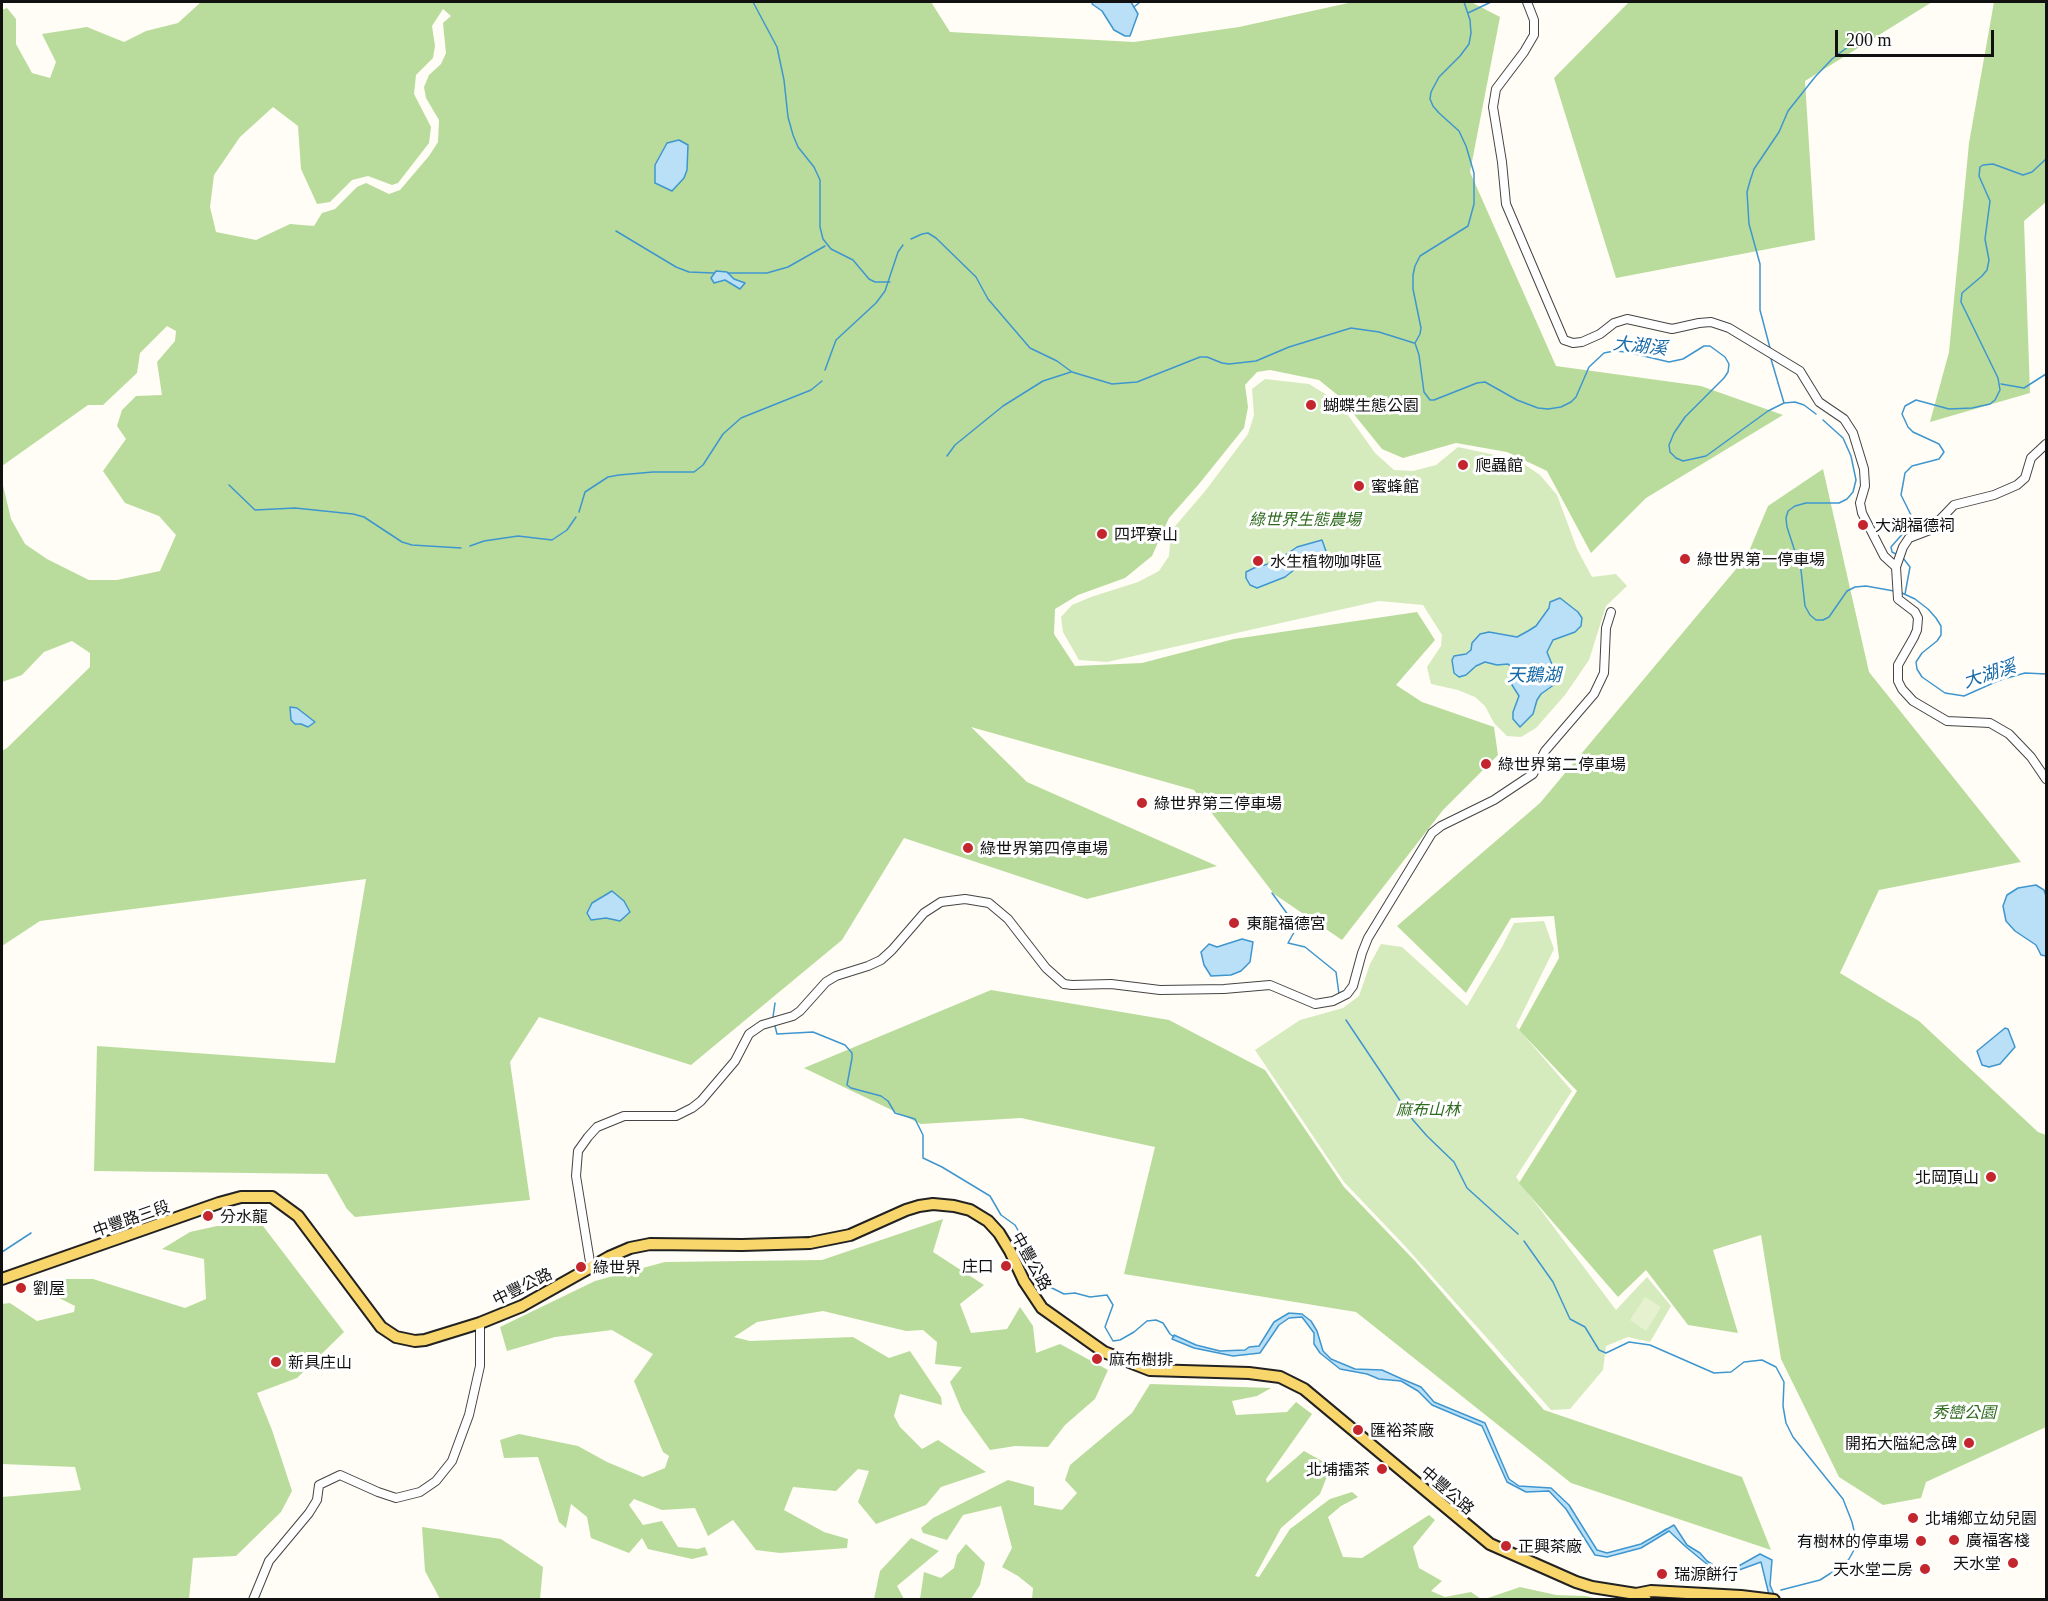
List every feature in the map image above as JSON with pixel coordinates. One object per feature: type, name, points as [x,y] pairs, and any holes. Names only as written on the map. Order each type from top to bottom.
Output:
[{"type":"main road","name":"中豐路三段","points":[[2,1279],[219,1203],[241,1197],[272,1197]]},
{"type":"main road","name":"中豐公路","points":[[272,1197],[298,1216],[374,1319],[389,1333],[407,1340],[425,1340],[480,1323],[522,1306],[609,1257],[630,1248],[650,1244],[810,1243],[850,1235],[919,1206],[933,1204],[970,1210],[983,1216],[999,1233],[1024,1281],[1042,1308],[1104,1352],[1150,1370],[1280,1377],[1304,1389],[1490,1544],[1576,1582],[1641,1597],[1650,1591],[1774,1599]]},
{"type":"street","points":[[1527,2],[1534,20],[1534,34],[1524,52],[1496,89],[1493,107],[1506,204],[1545,293],[1560,334],[1567,342],[1582,342],[1600,334],[1614,323],[1627,319],[1672,329],[1711,322],[1729,328],[1800,371],[1819,402],[1844,419],[1853,433],[1864,469],[1865,486],[1860,507],[1882,551],[1896,567]]},
{"type":"street","points":[[2046,444],[2031,458],[2025,478],[2017,485],[1994,495],[1951,507],[1930,530],[1909,538],[1896,567],[1897,591],[1900,601],[1915,612],[1918,618],[1917,630],[1898,665],[1898,681],[1906,695],[1947,721],[1990,723],[2002,729],[2017,740],[2046,779]]},
{"type":"street","points":[[591,1268],[576,1176],[578,1150],[597,1127],[624,1116],[676,1116],[692,1108],[701,1101],[735,1061],[748,1034],[762,1025],[793,1016],[826,982],[836,976],[881,960],[924,913],[941,902],[965,899],[988,903],[1008,919],[1046,968],[1064,984],[1111,984],[1160,990],[1224,989],[1270,985],[1315,1004],[1333,1001],[1347,994],[1353,986],[1368,938],[1432,833],[1441,826],[1494,800],[1533,774],[1545,751],[1594,694],[1604,673],[1606,628],[1611,612]]},
{"type":"street","points":[[253,1599],[269,1561],[317,1500],[319,1485],[340,1476],[396,1498],[420,1492],[436,1481],[452,1461],[469,1415],[480,1366],[480,1323]]},
{"type":"green space","points":[[201,2],[931,2],[950,32],[1134,42],[1239,27],[1353,2],[1471,2],[1500,17],[1470,172],[1556,366],[1701,386],[1783,415],[1646,498],[1591,553],[1547,471],[1507,452],[1456,443],[1403,458],[1382,449],[1340,397],[1319,380],[1270,370],[1257,372],[1245,385],[1248,407],[1244,428],[1169,518],[1152,556],[1125,578],[1078,595],[1055,609],[1054,634],[1075,666],[1142,663],[1234,639],[1417,612],[1435,640],[1396,685],[1422,702],[1494,727],[1498,755],[1443,810],[1342,940],[1274,894],[1194,790],[971,727],[1027,782],[1217,866],[1087,899],[904,838],[842,940],[691,1065],[539,1017],[510,1062],[530,1200],[355,1217],[347,1209],[327,1174],[94,1171],[97,1046],[335,1063],[366,879],[40,921],[2,946],[2,751],[90,667],[90,653],[72,641],[44,652],[22,675],[2,682],[2,481],[11,519],[25,544],[47,559],[89,580],[117,580],[160,571],[176,535],[159,516],[125,503],[103,471],[126,439],[117,426],[122,410],[136,396],[162,395],[157,362],[175,341],[176,331],[167,326],[140,353],[137,373],[103,405],[88,405],[2,466],[2,10],[7,8],[16,19],[16,44],[32,73],[50,78],[56,62],[42,34],[87,27],[124,42],[146,31],[178,23]],"holes":[[[443,9],[451,16],[443,23],[446,53],[441,64],[429,75],[424,87],[426,98],[439,120],[438,142],[400,190],[389,194],[366,183],[357,187],[335,209],[322,213],[314,226],[290,224],[256,240],[216,232],[210,207],[214,175],[240,137],[273,107],[298,126],[301,169],[317,204],[330,202],[352,180],[368,176],[392,185],[398,183],[429,143],[431,127],[414,94],[416,75],[433,58],[435,46],[432,26]]]},
{"type":"green space","points":[[1629,2],[1932,2],[1805,81],[1815,240],[1616,278],[1554,78]]},
{"type":"green space","points":[[1994,2],[2046,2],[2046,202],[2024,221],[2030,393],[1930,422],[1949,352],[1969,143]]},
{"type":"green space","name":"綠世界生態農場","points":[[1265,379],[1309,384],[1330,397],[1348,415],[1375,453],[1394,470],[1413,471],[1436,465],[1458,447],[1518,460],[1540,475],[1557,495],[1577,549],[1592,577],[1616,574],[1627,586],[1606,606],[1589,660],[1565,695],[1536,728],[1521,737],[1507,736],[1494,723],[1485,706],[1475,697],[1458,690],[1431,684],[1427,667],[1441,646],[1442,635],[1423,605],[1379,601],[1107,662],[1079,660],[1063,632],[1061,617],[1072,605],[1138,582],[1159,571],[1169,556],[1171,531],[1206,490],[1248,434],[1254,415],[1252,389]]},
{"type":"green space","name":"秀巒公園","points":[[1823,469],[1869,672],[2021,862],[1879,890],[1840,973],[1919,1021],[2038,1132],[2046,1135],[2046,1427],[1926,1482],[1921,1498],[1883,1505],[1839,1477],[1781,1359],[1761,1235],[1713,1250],[1738,1333],[1688,1325],[1646,1270],[1618,1297],[1519,1183],[1577,1091],[1519,1030],[1559,958],[1554,916],[1511,918],[1466,993],[1397,926],[1540,803],[1747,556],[1768,506]]},
{"type":"green space","name":"麻布山林","points":[[1544,921],[1554,949],[1516,1026],[1572,1091],[1516,1177],[1616,1310],[1647,1277],[1671,1306],[1650,1342],[1628,1337],[1606,1346],[1603,1370],[1570,1409],[1551,1410],[1405,1246],[1344,1182],[1255,1050],[1300,1020],[1343,1008],[1359,996],[1370,964],[1381,944],[1402,947],[1467,1006],[1514,923]]},
{"type":"green space","points":[[991,990],[1169,1020],[1265,1070],[1344,1187],[1414,1260],[1544,1410],[1742,1477],[1771,1550],[1571,1483],[1356,1312],[1124,1274],[1155,1147],[1021,1118],[921,1124],[804,1068]]},
{"type":"green space","points":[[943,1219],[933,1252],[984,1285],[960,1304],[971,1333],[1007,1329],[1020,1307],[1033,1326],[1036,1353],[1060,1344],[1108,1370],[1095,1399],[1065,1425],[1048,1447],[1015,1446],[990,1450],[962,1411],[950,1382],[962,1367],[935,1364],[937,1342],[923,1330],[906,1331],[823,1311],[757,1322],[734,1337],[750,1341],[853,1337],[889,1358],[910,1351],[941,1397],[942,1405],[900,1394],[894,1416],[900,1427],[922,1449],[938,1440],[986,1472],[941,1487],[926,1505],[876,1524],[858,1502],[869,1471],[858,1469],[836,1491],[793,1487],[784,1510],[824,1532],[848,1539],[847,1548],[780,1553],[756,1550],[733,1520],[708,1536],[695,1508],[662,1510],[634,1499],[629,1505],[643,1525],[662,1521],[678,1547],[698,1549],[705,1547],[708,1555],[692,1559],[648,1549],[642,1538],[629,1553],[591,1538],[587,1517],[571,1504],[566,1528],[559,1522],[538,1457],[504,1458],[500,1440],[519,1434],[578,1446],[607,1462],[643,1477],[665,1468],[669,1456],[663,1452],[634,1381],[653,1354],[612,1330],[555,1337],[507,1351],[500,1327],[595,1281],[665,1262],[822,1260]]},
{"type":"green space","points":[[217,1226],[263,1226],[344,1332],[297,1378],[257,1393],[292,1491],[281,1512],[236,1556],[193,1558],[189,1599],[2,1599],[2,1497],[81,1490],[75,1467],[2,1464],[2,1304],[10,1303],[37,1321],[74,1312],[75,1306],[59,1298],[58,1279],[93,1279],[185,1308],[206,1299],[204,1259],[162,1249],[190,1232]]},
{"type":"green space","points":[[1645,1297],[1661,1307],[1646,1331],[1630,1320]]},
{"type":"green space","points":[[1150,1384],[1271,1388],[1257,1396],[1232,1401],[1236,1415],[1287,1412],[1296,1402],[1312,1414],[1266,1479],[1267,1483],[1304,1451],[1331,1466],[1320,1494],[1281,1528],[1255,1576],[1259,1577],[1290,1529],[1330,1499],[1352,1492],[1358,1497],[1341,1506],[1328,1517],[1343,1557],[1362,1558],[1429,1515],[1435,1520],[1413,1547],[1419,1568],[1442,1581],[1431,1591],[1445,1597],[1471,1592],[1481,1599],[1032,1599],[1033,1588],[1002,1567],[1012,1548],[1001,1506],[963,1515],[947,1540],[923,1533],[921,1528],[933,1518],[1008,1480],[1034,1487],[1034,1505],[1062,1510],[1077,1493],[1065,1480],[1070,1465],[1132,1413]]},
{"type":"green space","points":[[422,1527],[501,1539],[543,1567],[540,1599],[440,1599],[425,1571]]},
{"type":"green space","points":[[911,1538],[939,1551],[897,1586],[904,1599],[874,1599],[880,1571]]},
{"type":"green space","points":[[966,1544],[985,1563],[980,1585],[971,1599],[920,1599],[924,1572],[941,1578],[954,1568],[957,1555]]},
{"type":"green space","points":[[1520,1587],[1556,1595],[1599,1599],[1485,1599]]},
{"type":"water","points":[[1093,2],[1131,2],[1138,14],[1130,36],[1114,30],[1102,11],[1092,4]]},
{"type":"water","points":[[679,140],[688,145],[687,170],[684,178],[672,191],[655,183],[655,165],[667,143]]},
{"type":"water","points":[[716,271],[727,272],[734,279],[745,283],[740,289],[725,280],[714,283],[711,278]]},
{"type":"water","points":[[1322,540],[1327,554],[1309,558],[1285,577],[1257,588],[1250,585],[1246,578],[1246,572],[1254,568],[1275,562],[1297,547]]},
{"type":"water","name":"天鵝湖","points":[[1560,598],[1578,612],[1582,618],[1581,626],[1575,632],[1553,640],[1547,652],[1557,677],[1555,684],[1541,694],[1533,714],[1520,727],[1513,719],[1519,696],[1512,685],[1513,672],[1508,664],[1497,665],[1485,662],[1459,677],[1454,673],[1452,660],[1454,656],[1466,654],[1471,650],[1472,643],[1480,634],[1489,632],[1517,637],[1528,631],[1536,626],[1549,608],[1550,602]]},
{"type":"water","points":[[290,707],[297,708],[315,722],[308,727],[295,724],[291,720]]},
{"type":"water","points":[[2036,885],[2044,890],[2046,896],[2046,956],[2041,955],[2036,945],[2015,931],[2006,921],[2003,906],[2007,895],[2018,888]]},
{"type":"water","points":[[612,891],[624,901],[630,912],[620,921],[606,918],[591,920],[587,913],[592,903]]},
{"type":"water","points":[[1242,939],[1253,942],[1250,962],[1241,971],[1231,975],[1211,976],[1204,965],[1201,952],[1209,944],[1217,947]]},
{"type":"water","points":[[2005,1028],[2008,1029],[2015,1047],[2000,1064],[1989,1067],[1982,1065],[1977,1051]]},
{"type":"water","points":[[1289,1313],[1302,1314],[1311,1321],[1317,1331],[1323,1351],[1331,1359],[1355,1369],[1382,1370],[1421,1387],[1434,1402],[1485,1423],[1509,1479],[1519,1486],[1551,1488],[1569,1505],[1597,1550],[1607,1553],[1641,1544],[1674,1525],[1687,1545],[1721,1570],[1728,1572],[1760,1554],[1772,1560],[1770,1585],[1776,1599],[1770,1599],[1761,1562],[1739,1570],[1723,1580],[1669,1531],[1641,1548],[1607,1557],[1595,1555],[1566,1509],[1549,1491],[1526,1492],[1507,1482],[1482,1426],[1432,1405],[1418,1391],[1401,1381],[1379,1379],[1367,1374],[1340,1369],[1320,1353],[1314,1344],[1314,1333],[1302,1317],[1289,1318],[1279,1325],[1260,1353],[1233,1356],[1194,1348],[1172,1339],[1174,1335],[1196,1345],[1220,1351],[1245,1350],[1259,1346],[1274,1322]]},
{"type":"waterway","points":[[753,2],[777,47],[793,135],[798,147],[814,167],[820,180],[820,227],[823,239],[831,249],[853,260],[869,279],[875,282],[890,282]]},
{"type":"waterway","points":[[1134,7],[1140,2]]},
{"type":"waterway","points":[[1415,343],[1421,328],[1413,289],[1415,266],[1420,256],[1468,226],[1474,204],[1474,173],[1466,146],[1459,131],[1439,113],[1430,99],[1439,77],[1469,44],[1470,20],[1464,2]]},
{"type":"waterway","points":[[1468,13],[1491,2]]},
{"type":"waterway","points":[[1770,348],[1760,310],[1760,264],[1749,224],[1747,192],[1750,181],[1754,169],[1779,132],[1788,111],[1832,59],[1857,40]]},
{"type":"waterway","points":[[1896,554],[1892,552],[1891,547],[1912,523],[1911,515],[1901,495],[1905,473],[1912,466],[1939,459],[1944,452],[1939,444],[1913,432],[1908,427],[1902,414],[1905,406],[1916,400],[1949,409],[1972,408],[1990,404],[2000,390],[1998,378],[1961,302],[1962,293],[1987,270],[1989,260],[1985,239],[1990,201],[1979,176],[1980,167],[1993,164],[2023,175],[2032,172],[2046,159]]},
{"type":"waterway","points":[[616,231],[676,267],[689,272],[714,273]]},
{"type":"waterway","points":[[911,239],[928,233],[936,238],[976,277],[988,299],[1030,348],[1057,361],[1072,372],[1112,384],[1137,382],[1200,357],[1229,364],[1256,361],[1289,347],[1351,328],[1379,332],[1414,343]]},
{"type":"waterway","points":[[825,370],[836,340],[876,303],[885,291],[898,252],[903,245]]},
{"type":"waterway","points":[[728,273],[767,273],[788,267],[825,246]]},
{"type":"waterway","name":"大湖溪","points":[[1415,343],[1424,392],[1430,400],[1485,382],[1517,400],[1538,408],[1548,409],[1561,407],[1571,402],[1576,397],[1589,367],[1604,353],[1627,352],[1669,362],[1683,359],[1704,346],[1710,346],[1725,357],[1729,364],[1728,372],[1685,417],[1674,433],[1669,445],[1670,452],[1683,461],[1706,456],[1768,411],[1784,403],[1795,402],[1804,405],[1816,414]]},
{"type":"waterway","points":[[1771,359],[1784,403]]},
{"type":"waterway","points":[[947,456],[955,445],[1003,406],[1043,381],[1071,372]]},
{"type":"waterway","points":[[2001,384],[2024,388],[2046,374]]},
{"type":"waterway","points":[[579,512],[585,492],[608,477],[653,472],[694,472],[703,465],[723,434],[741,418],[811,390],[822,381]]},
{"type":"waterway","name":"大湖溪","points":[[1823,420],[1843,438],[1851,456],[1856,480],[1853,492],[1839,503],[1806,503],[1788,511],[1787,527],[1801,570],[1805,606],[1816,620],[1823,620],[1829,617],[1847,591],[1855,587],[1866,586],[1894,591]]},
{"type":"waterway","points":[[229,485],[255,510],[295,508],[353,514],[364,517],[402,542],[412,545],[461,548]]},
{"type":"waterway","points":[[470,546],[484,541],[518,536],[552,540],[567,530],[576,517]]},
{"type":"waterway","points":[[1903,558],[1910,567],[1905,594]]},
{"type":"waterway","name":"大湖溪","points":[[1902,593],[1928,609],[1941,626],[1941,635],[1937,641],[1922,653],[1916,662],[1922,677],[1945,693],[1964,696],[2000,680],[2025,673],[2046,674]]},
{"type":"waterway","points":[[1272,893],[1297,927],[1288,943],[1305,947],[1336,972],[1339,994]]},
{"type":"waterway","points":[[773,1017],[775,1003]]},
{"type":"waterway","points":[[1346,1020],[1413,1120],[1454,1162],[1467,1188],[1518,1234]]},
{"type":"waterway","points":[[775,1026],[777,1034],[813,1032],[845,1045],[852,1053],[847,1085],[881,1096],[888,1101],[895,1113],[915,1119],[923,1135],[923,1158],[990,1196],[1001,1215],[1015,1225],[1023,1239]]},
{"type":"waterway","points":[[2,1252],[31,1233]]},
{"type":"waterway","points":[[1524,1241],[1553,1282],[1570,1319],[1585,1327],[1599,1350],[1606,1353],[1629,1342],[1650,1345],[1714,1373],[1731,1372],[1744,1362],[1762,1360],[1776,1367],[1784,1382],[1783,1406],[1786,1423],[1793,1437],[1843,1499],[1855,1535],[1854,1550],[1842,1566],[1820,1580],[1781,1590]]},
{"type":"waterway","points":[[1025,1248],[1027,1263]]},
{"type":"waterway","points":[[1034,1272],[1048,1286],[1064,1294],[1075,1293],[1090,1297],[1107,1295],[1113,1305],[1105,1327],[1113,1341],[1120,1340],[1134,1332],[1147,1321],[1156,1320],[1163,1323],[1174,1337]]},
{"type":"waterway","points":[[1657,1535],[1666,1529]]},
{"type":"place","name":"蝴蝶生態公園","points":[[1311,405]]},
{"type":"place","name":"爬蟲館","points":[[1463,465]]},
{"type":"place","name":"蜜蜂館","points":[[1359,486]]},
{"type":"place","name":"大湖福德祠","points":[[1863,525]]},
{"type":"place","name":"四坪寮山","points":[[1102,534]]},
{"type":"place","name":"綠世界第一停車場","points":[[1685,559]]},
{"type":"place","name":"水生植物咖啡區","points":[[1258,561]]},
{"type":"place","name":"綠世界第二停車場","points":[[1486,764]]},
{"type":"place","name":"綠世界第三停車場","points":[[1142,803]]},
{"type":"place","name":"綠世界第四停車場","points":[[968,848]]},
{"type":"place","name":"東龍福德宮","points":[[1234,923]]},
{"type":"place","name":"北岡頂山","points":[[1991,1177]]},
{"type":"place","name":"分水龍","points":[[208,1216]]},
{"type":"place","name":"庄口","points":[[1006,1266]]},
{"type":"place","name":"綠世界","points":[[581,1267]]},
{"type":"place","name":"劉屋","points":[[21,1288]]},
{"type":"place","name":"麻布樹排","points":[[1097,1359]]},
{"type":"place","name":"新具庄山","points":[[276,1362]]},
{"type":"place","name":"匯裕茶廠","points":[[1358,1430]]},
{"type":"place","name":"開拓大隘紀念碑","points":[[1969,1443]]},
{"type":"place","name":"北埔擂茶","points":[[1382,1469]]},
{"type":"place","name":"北埔鄉立幼兒園","points":[[1913,1518]]},
{"type":"place","name":"廣福客棧","points":[[1954,1540]]},
{"type":"place","name":"有樹林的停車場","points":[[1921,1541]]},
{"type":"place","name":"正興茶廠","points":[[1506,1546]]},
{"type":"place","name":"天水堂","points":[[2013,1563]]},
{"type":"place","name":"天水堂二房","points":[[1925,1569]]},
{"type":"place","name":"瑞源餅行","points":[[1662,1574]]}]
